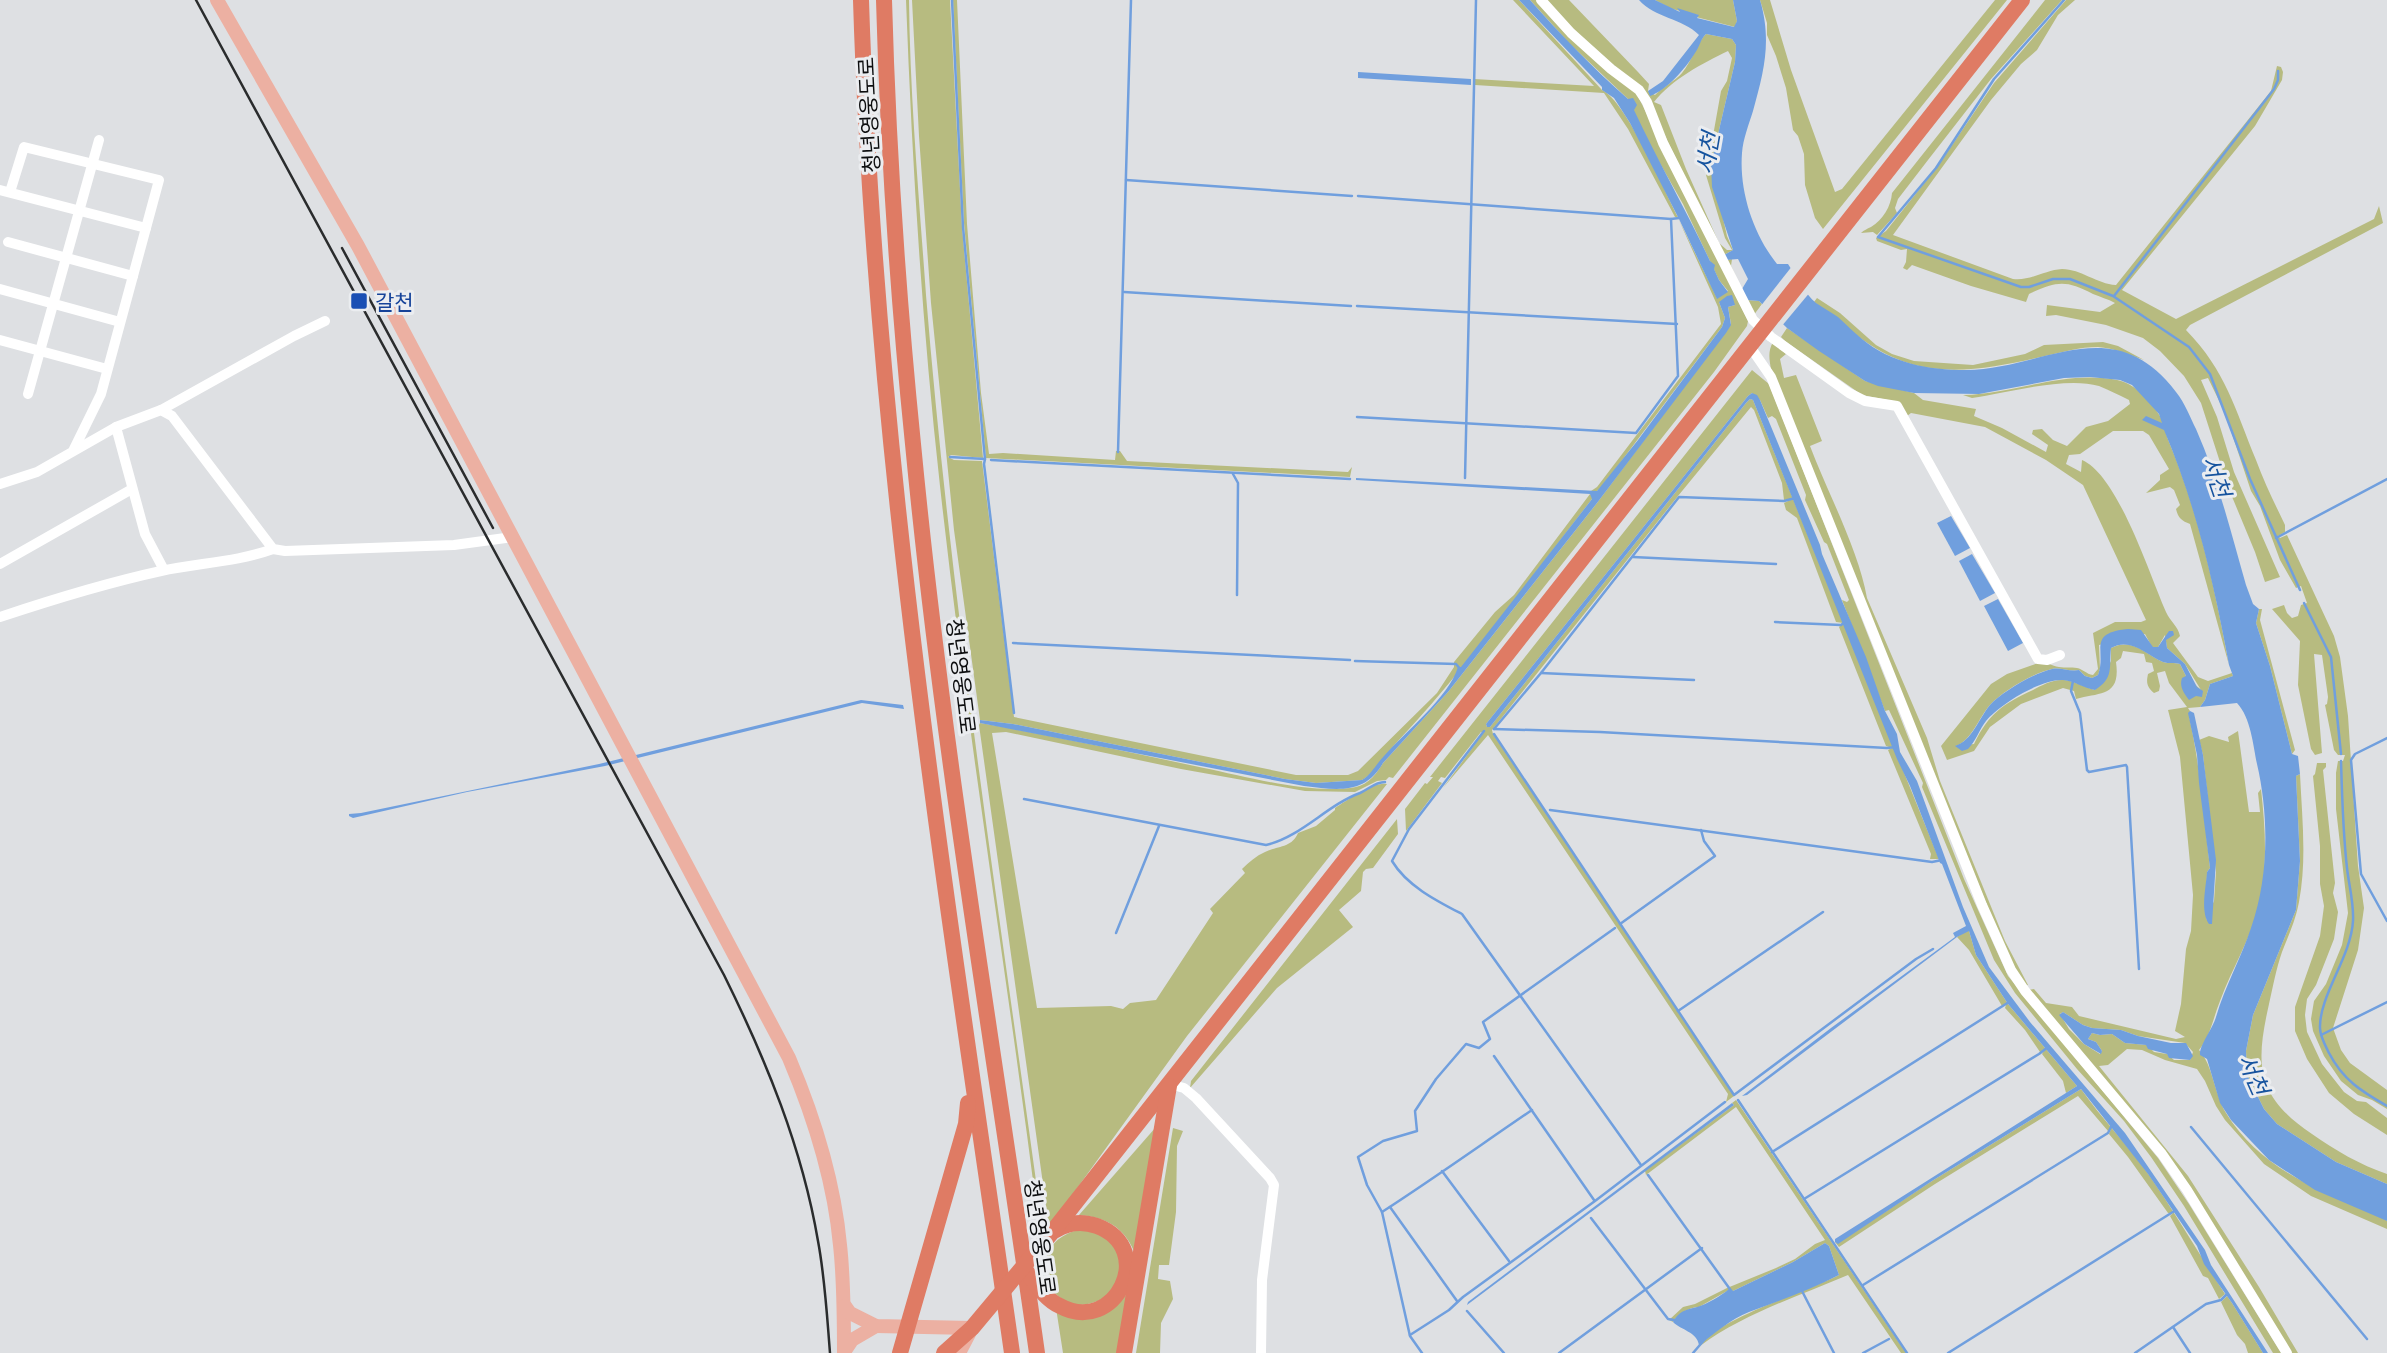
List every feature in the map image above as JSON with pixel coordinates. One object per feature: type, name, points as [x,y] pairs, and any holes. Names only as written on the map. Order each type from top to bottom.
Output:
[{"type":"highway","name":"청년영웅도로","points":[[861,0],[873,238],[890,449],[913,647],[971,1077],[1012,1353]]},
{"type":"highway","name":"청년영웅도로","points":[[884,0],[895,236],[913,447],[953,775],[1037,1353]]},
{"type":"highway","points":[[944,1353],[972,1328],[1054,1231],[2022,0]]},
{"type":"highway","points":[[901,1349],[966,1124],[971,1077]]},
{"type":"highway","points":[[1124,1353],[1169,1084]]},
{"type":"highway","points":[[1028,1278],[1059,1306],[1084,1312],[1107,1304],[1124,1285],[1127,1275],[1125,1255],[1122,1247],[1108,1231],[1090,1224],[1077,1223],[1054,1231]]},
{"type":"main road","points":[[217,0],[358,246],[764,1008],[802,1089],[816,1129],[840,1243],[845,1306],[844,1352]]},
{"type":"main road","points":[[845,1306],[850,1313],[876,1326],[972,1328],[959,1353]]},
{"type":"main road","points":[[844,1352],[852,1340],[876,1326]]},
{"type":"street","points":[[1541,0],[1571,33],[1639,90],[1647,102],[1663,143],[1753,320],[1771,337],[1857,398],[1897,406],[2038,659],[2047,660],[2060,655]]},
{"type":"street","points":[[28,394],[99,140]]},
{"type":"street","points":[[74,449],[101,394],[107,369],[133,276],[146,228],[159,180],[24,147],[5,191],[146,228]]},
{"type":"street","points":[[8,242],[133,276]]},
{"type":"street","points":[[0,289],[120,322]]},
{"type":"street","points":[[0,484],[37,472],[116,427],[161,410],[294,335],[325,321]]},
{"type":"street","points":[[0,340],[107,369]]},
{"type":"street","points":[[1749,345],[1771,377],[1977,893],[2011,970],[2025,991],[2162,1154],[2287,1353]]},
{"type":"street","points":[[161,410],[172,416],[273,549]]},
{"type":"street","points":[[116,427],[145,534],[164,570]]},
{"type":"street","points":[[0,564],[132,489]]},
{"type":"street","points":[[0,617],[90,587],[273,549],[285,551],[454,545],[513,537]]},
{"type":"street","points":[[1169,1084],[1184,1088],[1196,1098],[1274,1185],[1262,1280],[1261,1353]]},
{"type":"green space","points":[[906,0],[909,0],[913,111],[936,411],[962,642],[1041,1217],[1038,1219],[962,669],[940,486],[918,243]]},
{"type":"green space","points":[[912,0],[950,0],[962,227],[983,458],[948,457],[954,460],[982,461],[1014,717],[1296,775],[1348,775],[1358,771],[1437,693],[1454,667],[1454,662],[1495,612],[1514,595],[1590,494],[1592,496],[1470,658],[1362,780],[1316,783],[1285,779],[1013,724],[980,720],[954,530],[931,303]]},
{"type":"green space","points":[[953,0],[957,0],[967,224],[981,393],[989,454],[1115,460],[1116,451],[1120,451],[1127,461],[1348,472],[1352,467],[1350,477],[986,458],[964,223]]},
{"type":"green space","points":[[1513,0],[1519,0],[1622,111],[1644,148],[1678,217],[1675,217],[1628,129],[1604,93],[1475,85],[1474,79],[1594,86]]},
{"type":"green space","points":[[1530,0],[1538,0],[1636,92],[1748,321],[1747,326],[1714,372],[1393,778],[1377,781],[1355,792],[1305,791],[1181,769],[1006,732],[992,733],[1037,1008],[1111,1006],[1123,1009],[1130,1003],[1156,1000],[1213,913],[1210,909],[1245,873],[1242,869],[1245,866],[1262,854],[1288,844],[1298,833],[1316,826],[1335,808],[1354,796],[1376,785],[1387,784],[1187,1036],[1049,1227],[980,723],[1280,784],[1339,789],[1356,787],[1369,781],[1448,692],[1597,503],[1731,324],[1728,307],[1735,305],[1719,302],[1725,318],[1722,327],[1602,487],[1591,491],[1597,487],[1721,324],[1718,307],[1678,218],[1717,298],[1728,291],[1719,280],[1628,99],[1569,43]]},
{"type":"green space","points":[[1543,0],[1569,0],[1649,84],[1648,91],[1655,95],[1682,73],[1706,34],[1732,39],[1736,45],[1735,62],[1711,164],[1727,236],[1733,250],[1724,255],[1726,260],[1732,259],[1731,266],[1747,300],[1759,301],[1762,304],[1753,316],[1648,101]],"holes":[[[1728,51],[1732,58],[1727,81],[1721,91],[1706,175],[1725,238],[1732,250],[1727,250],[1719,243],[1661,105],[1654,102],[1669,86],[1698,67]]]},
{"type":"green space","points":[[1655,0],[1733,0],[1737,21],[1735,27],[1672,9]]},
{"type":"green space","points":[[1760,0],[1770,0],[1791,70],[1835,192],[1842,189],[1995,0],[2007,0],[1823,229],[1815,218],[1805,185],[1804,154],[1793,130],[1786,88],[1767,35],[1767,23]]},
{"type":"green space","points":[[2045,0],[2062,0],[1991,79],[1928,160],[1898,199],[1895,208],[1897,213],[1877,235],[1873,232],[1861,233],[1883,217],[1892,193]]},
{"type":"green space","points":[[2066,0],[2075,0],[2058,15],[2037,50],[2021,64],[1991,100],[1893,235],[2013,279],[2062,269],[2116,285],[2271,91],[2277,66],[2281,67],[2283,72],[2282,80],[2255,126],[2122,290],[2176,319],[2374,219],[2379,206],[2383,223],[2190,325],[2186,330],[2211,360],[2228,391],[2285,525],[2285,532],[2278,536],[2280,538],[2287,535],[2334,636],[2340,657],[2348,716],[2358,866],[2364,908],[2358,950],[2333,1028],[2341,1050],[2350,1063],[2387,1090],[2387,1109],[2358,1095],[2341,1081],[2324,1056],[2313,1031],[2311,1019],[2314,1001],[2326,984],[2342,945],[2348,913],[2336,809],[2338,761],[2343,761],[2345,755],[2338,755],[2334,750],[2325,705],[2328,697],[2322,655],[2314,654],[2322,753],[2315,755],[2311,749],[2298,685],[2300,641],[2272,609],[2284,605],[2292,618],[2298,616],[2301,605],[2307,603],[2301,586],[2296,588],[2280,560],[2260,506],[2251,491],[2225,413],[2208,378],[2201,380],[2217,417],[2234,472],[2280,577],[2265,582],[2228,487],[2201,403],[2184,376],[2143,338],[2106,325],[2056,315],[2046,316],[2047,305],[2100,312],[2115,303],[2068,284],[2054,285],[2029,294],[2026,302],[1912,265],[1907,270],[1903,268],[1907,249],[1901,250],[1877,241],[1876,238],[1886,231],[1938,166],[1994,83]]},
{"type":"green space","points":[[1817,298],[1840,313],[1876,345],[1914,361],[1973,365],[2025,354],[2044,345],[2103,342],[2118,346],[2144,360],[2098,347],[1959,370],[1925,367],[1895,358],[1870,345],[1814,302]]},
{"type":"green space","points":[[1787,328],[1865,381],[1914,393],[1923,400],[1976,409],[1974,416],[2046,452],[2048,445],[2032,434],[2033,430],[2042,429],[2053,440],[2067,446],[2086,427],[2108,421],[2130,404],[2129,400],[2099,386],[2085,383],[2036,386],[1972,398],[1963,395],[2078,378],[2117,380],[2129,384],[2146,397],[2160,416],[2197,524],[2212,580],[2229,665],[2190,524],[2178,515],[2176,509],[2180,505],[2174,490],[2170,487],[2146,493],[2160,480],[2160,475],[2169,469],[2149,435],[2143,431],[2113,431],[2080,454],[2069,455],[2066,464],[2081,472],[2082,460],[2095,469],[2108,485],[2132,528],[2166,612],[2179,632],[2180,636],[2173,643],[2198,677],[2208,681],[2232,673],[2233,676],[2210,684],[2200,707],[2188,708],[2199,772],[2210,868],[2207,872],[2206,920],[2214,901],[2216,872],[2199,740],[2209,736],[2229,742],[2228,737],[2238,731],[2249,812],[2260,812],[2258,793],[2261,789],[2265,860],[2260,902],[2252,928],[2199,1050],[2207,1063],[2226,1113],[2240,1133],[2257,1150],[2294,1177],[2380,1216],[2387,1221],[2387,1229],[2311,1196],[2264,1164],[2225,1120],[2197,1069],[2142,1050],[2127,1049],[2108,1065],[2099,1066],[2188,1176],[2298,1353],[2289,1353],[2189,1189],[2028,990],[2034,989],[2046,1003],[2072,1007],[2079,1016],[2176,1039],[2185,1037],[2175,1031],[2191,931],[2193,895],[2180,757],[2168,710],[2187,707],[2169,683],[2165,671],[2157,673],[2160,686],[2159,691],[2154,693],[2147,682],[2148,674],[2154,671],[2152,663],[2146,662],[2144,654],[2123,651],[2116,662],[2115,682],[2107,691],[2076,699],[2074,691],[2063,688],[2021,704],[1990,727],[1974,751],[1947,760],[1941,746],[1991,684],[2007,674],[2041,662],[2081,669],[2093,675],[2098,669],[2093,633],[2115,622],[2146,620],[2083,485],[2046,460],[1985,427],[1911,413],[1907,416],[1898,402],[1862,395],[1781,337]],"holes":[[[2145,634],[2152,647],[2158,647],[2165,635],[2167,648],[2185,664],[2201,690],[2186,676],[2180,664],[2163,662],[2133,646],[2119,645],[2111,648],[2111,661],[2095,690],[2064,680],[2048,683],[2013,700],[1998,711],[1985,724],[1974,744],[1956,746],[1971,734],[1990,705],[2019,683],[2036,674],[2055,669],[2079,670],[2092,678],[2098,675],[2100,669],[2099,645]],[[2063,1012],[2092,1028],[2121,1030],[2138,1036],[2185,1043],[2193,1052],[2190,1060],[2174,1060],[2167,1054],[2154,1052],[2147,1045],[2125,1043],[2112,1034],[2092,1033],[2088,1039],[2096,1042],[2102,1051],[2100,1054],[2084,1044],[2069,1029],[2060,1014]]]},
{"type":"green space","points":[[1773,342],[1786,354],[1780,359],[1784,378],[1796,375],[1822,441],[1810,446],[1850,541],[1867,598],[1927,738],[1940,781],[2005,941],[2028,985],[2024,986],[2013,970],[1771,369],[1769,355]]},
{"type":"green space","points":[[1752,370],[1769,384],[1964,879],[2008,976],[2158,1158],[2281,1353],[2273,1353],[2184,1206],[2151,1157],[2124,1121],[2015,993],[1994,960],[1922,787],[1923,783],[1889,710],[1885,711],[1842,600],[1849,600],[1827,544],[1805,500],[1806,495],[1776,419],[1772,416],[1768,418],[1760,400],[1752,393],[1486,724],[1487,727],[1490,727],[1750,399],[1753,400],[1939,859],[1930,859],[1931,854],[1888,750],[1892,748],[1886,746],[1839,627],[1843,623],[1836,622],[1797,518],[1786,510],[1784,503],[1792,499],[1784,500],[1782,483],[1751,407],[1492,730],[1734,1096],[1726,1102],[1728,1094],[1488,735],[1443,788],[1484,732],[1481,732],[1445,778],[1441,777],[1438,781],[1442,783],[1406,831],[1405,809],[1433,777],[1430,777]]},
{"type":"green space","points":[[2259,609],[2262,609],[2260,620],[2295,750],[2292,754],[2270,666],[2256,623]]},
{"type":"green space","points":[[2317,763],[2326,763],[2323,770],[2335,883],[2333,893],[2338,912],[2334,939],[2316,985],[2307,999],[2307,1032],[2322,1064],[2344,1092],[2357,1101],[2366,1102],[2387,1118],[2387,1135],[2354,1114],[2329,1093],[2307,1059],[2295,1031],[2295,1007],[2320,936],[2324,906],[2320,884],[2320,846],[2313,776]]},
{"type":"green space","points":[[2300,774],[2303,870],[2296,916],[2278,965],[2265,1026],[2262,1045],[2264,1078],[2270,1093],[2294,1120],[2339,1151],[2387,1174],[2387,1184],[2336,1162],[2277,1124],[2264,1109],[2247,1075],[2246,1051],[2253,1015],[2296,910],[2300,861],[2296,776]]},
{"type":"green space","points":[[1397,819],[1398,834],[1373,868],[1363,872],[1361,891],[1339,910],[1353,927],[1277,988],[1190,1088],[1191,1081]]},
{"type":"green space","points":[[1969,931],[1976,955],[2008,1004],[2077,1086],[2066,1093],[2063,1081],[2042,1054],[2044,1051],[2040,1052],[2005,1008],[2006,1005],[2002,1006],[1969,950],[1957,937]]},
{"type":"green space","points":[[2081,1089],[2159,1190],[2225,1294],[2219,1299],[2170,1216],[2173,1213],[2168,1213],[2109,1134],[2111,1129],[2108,1131],[2078,1096],[1839,1247],[1835,1242],[1838,1243]]},
{"type":"green space","points":[[1736,1100],[1906,1353],[1901,1353],[1848,1275],[1753,1315],[1700,1346],[1709,1336],[1742,1316],[1839,1275],[1829,1246],[1825,1243],[1793,1262],[1684,1312],[1673,1322],[1669,1320],[1683,1307],[1776,1268],[1825,1240],[1736,1107],[1646,1175],[1645,1171],[1734,1105],[1732,1103]]},
{"type":"green space","points":[[1156,1127],[1134,1251],[1130,1242],[1112,1224],[1079,1215]]},
{"type":"green space","points":[[1173,1128],[1183,1131],[1177,1146],[1176,1212],[1169,1265],[1159,1265],[1158,1279],[1170,1281],[1173,1299],[1161,1323],[1160,1353],[1136,1353]]},
{"type":"green space","points":[[1091,1227],[1121,1249],[1118,1292],[1092,1303],[1077,1305],[1069,1303],[1052,1291],[1047,1254],[1055,1242],[1065,1235]]},
{"type":"green space","points":[[1128,1292],[1121,1353],[1063,1353],[1056,1308],[1096,1315],[1112,1309]]},
{"type":"green space","points":[[2227,1296],[2263,1353],[2248,1353],[2221,1302]]},
{"type":"water","points":[[1519,0],[1530,0],[1602,75],[1628,99],[1633,98],[1637,105],[1634,110],[1643,129],[1710,261],[1715,265],[1719,280],[1728,292],[1717,299],[1630,123],[1614,98],[1602,90]]},
{"type":"water","points":[[1639,0],[1655,0],[1680,12],[1677,8],[1699,15],[1697,18],[1734,27],[1737,21],[1733,0],[1760,0],[1766,29],[1765,56],[1742,153],[1743,182],[1749,212],[1768,252],[1777,264],[1788,264],[1812,299],[1838,317],[1862,339],[1898,359],[1924,367],[1952,370],[1995,367],[2077,350],[2103,348],[2128,353],[2152,367],[2182,401],[2211,467],[2246,585],[2253,604],[2259,609],[2256,623],[2270,666],[2292,754],[2298,756],[2300,774],[2296,776],[2300,861],[2296,910],[2253,1015],[2246,1051],[2247,1075],[2264,1109],[2277,1124],[2336,1162],[2387,1184],[2387,1221],[2315,1190],[2269,1160],[2231,1120],[2220,1103],[2207,1059],[2200,1055],[2257,908],[2264,867],[2264,804],[2253,740],[2242,709],[2237,703],[2200,707],[2210,684],[2233,676],[2203,545],[2186,487],[2164,430],[2142,420],[2146,416],[2162,423],[2159,414],[2132,385],[2120,380],[2090,377],[2064,378],[1979,394],[1914,393],[1878,386],[1865,381],[1819,351],[1787,328],[1759,301],[1747,300],[1742,289],[1748,279],[1738,259],[1726,260],[1724,255],[1733,250],[1712,187],[1711,164],[1735,62],[1736,45],[1732,39],[1706,34],[1681,72],[1663,89],[1650,96],[1648,91],[1663,81],[1699,35],[1685,25],[1653,11]]},
{"type":"water","points":[[1358,72],[1471,79],[1471,85],[1358,78]]},
{"type":"water","points":[[1732,295],[1735,305],[1728,307],[1731,325],[1726,333],[1448,692],[1368,781],[1339,789],[1304,786],[980,723],[980,720],[1013,724],[1285,779],[1316,783],[1362,780],[1446,690],[1458,667],[1461,667],[1592,499],[1590,494],[1356,478],[1597,491],[1722,327],[1725,318],[1719,302]]},
{"type":"water","points":[[1752,393],[1760,400],[1820,545],[1885,711],[1897,734],[1900,752],[1917,781],[1963,907],[1989,967],[2030,1022],[2125,1133],[2205,1250],[2211,1265],[2268,1353],[2263,1353],[2204,1264],[2197,1246],[2148,1174],[2081,1089],[1932,1181],[1838,1244],[1835,1242],[1835,1239],[2077,1086],[2008,1004],[1976,955],[1969,931],[1957,937],[1747,1095],[1742,1096],[1955,937],[1953,933],[1966,926],[1753,400],[1750,399],[1746,403],[1490,727],[1487,727],[1486,724]]},
{"type":"water","points":[[1951,516],[1970,548],[1955,556],[1937,523]]},
{"type":"water","points":[[1972,554],[1995,593],[1980,601],[1959,561]]},
{"type":"water","points":[[1998,599],[2023,643],[2008,651],[1984,606]]},
{"type":"water","points":[[2128,629],[2141,630],[2153,647],[2158,647],[2169,631],[2173,631],[2174,635],[2166,640],[2167,648],[2185,664],[2197,687],[2203,691],[2202,697],[2196,696],[2189,700],[2185,695],[2181,684],[2182,678],[2186,676],[2180,664],[2163,662],[2132,646],[2118,645],[2111,648],[2108,677],[2095,690],[2063,680],[2033,688],[1992,714],[1968,749],[1962,751],[1955,746],[1971,734],[1995,700],[2028,679],[2055,669],[2079,670],[2092,678],[2098,675],[2102,639],[2107,634]]},
{"type":"water","points":[[861,700],[903,705],[904,709],[862,703],[605,766],[467,792],[353,818],[349,816],[599,764]]},
{"type":"water","points":[[2188,713],[2194,713],[2203,755],[2216,860],[2212,924],[2209,924],[2205,913],[2207,872],[2210,868],[2197,755]]},
{"type":"water","points":[[2063,1012],[2092,1028],[2121,1030],[2171,1043],[2186,1043],[2193,1056],[2190,1060],[2169,1058],[2167,1054],[2148,1049],[2146,1045],[2125,1043],[2112,1034],[2092,1033],[2088,1039],[2096,1042],[2101,1054],[2084,1044],[2059,1015]]},
{"type":"water","points":[[1732,1103],[1734,1105],[1467,1305],[1468,1302]]},
{"type":"water","points":[[1825,1243],[1829,1246],[1839,1275],[1742,1315],[1699,1345],[1692,1334],[1673,1322],[1683,1312],[1793,1262]]},
{"type":"pier","points":[[1793,265],[1811,291],[1781,327],[1760,307]]},
{"type":"waterway","points":[[952,0],[963,227],[984,464],[1014,713]]},
{"type":"waterway","points":[[1118,452],[1131,0]]},
{"type":"waterway","points":[[1465,478],[1476,0]]},
{"type":"waterway","points":[[2064,0],[1994,79],[1936,168],[1878,237],[2021,287],[2053,279],[2070,279],[2113,296],[2189,347],[2210,374],[2250,479],[2300,590]]},
{"type":"waterway","points":[[2114,296],[2274,89],[2278,71]]},
{"type":"waterway","points":[[1126,180],[1352,196]]},
{"type":"waterway","points":[[1358,196],[1679,218]]},
{"type":"waterway","points":[[1357,417],[1636,433],[1678,376],[1671,219]]},
{"type":"waterway","points":[[1124,292],[1351,306]]},
{"type":"waterway","points":[[1357,306],[1677,324]]},
{"type":"waterway","points":[[950,457],[985,459]]},
{"type":"waterway","points":[[991,460],[1350,479]]},
{"type":"waterway","points":[[1233,474],[1238,483],[1237,595]]},
{"type":"waterway","points":[[2276,538],[2387,479]]},
{"type":"waterway","points":[[1494,729],[1679,497],[1784,501],[1795,498]]},
{"type":"waterway","points":[[1633,557],[1776,564]]},
{"type":"waterway","points":[[2304,603],[2331,657],[2341,754]]},
{"type":"waterway","points":[[1775,622],[1841,625],[1845,622]]},
{"type":"waterway","points":[[1013,643],[1350,660]]},
{"type":"waterway","points":[[1355,661],[1456,664],[1461,670]]},
{"type":"waterway","points":[[1541,673],[1694,680]]},
{"type":"waterway","points":[[2073,681],[2071,691],[2080,713],[2087,770],[2089,772],[2126,765],[2127,767],[2139,969]]},
{"type":"waterway","points":[[1494,729],[1896,747]]},
{"type":"waterway","points":[[1484,731],[1409,829],[1392,861],[1414,885],[1462,914],[1641,1165]]},
{"type":"waterway","points":[[1494,734],[1734,1095],[1933,949]]},
{"type":"waterway","points":[[2387,738],[2355,754],[2351,760],[2361,874],[2387,921]]},
{"type":"waterway","points":[[2341,761],[2353,921],[2347,948],[2324,1003],[2320,1031],[2334,1062],[2347,1078],[2387,1106]]},
{"type":"waterway","points":[[1024,799],[1266,845],[1291,835],[1348,798],[1375,784],[1385,782]]},
{"type":"waterway","points":[[1550,810],[1932,862],[1942,860]]},
{"type":"waterway","points":[[1116,933],[1159,826]]},
{"type":"waterway","points":[[1620,924],[1715,856],[1704,841],[1701,830]]},
{"type":"waterway","points":[[1678,1011],[1823,912]]},
{"type":"waterway","points":[[1422,1353],[1410,1336],[1382,1212],[1367,1185],[1358,1157],[1383,1141],[1417,1131],[1415,1111],[1436,1079],[1466,1044],[1479,1048],[1490,1039],[1483,1022],[1615,928]]},
{"type":"waterway","points":[[1772,1152],[2009,1002]]},
{"type":"waterway","points":[[2321,1035],[2387,1002]]},
{"type":"waterway","points":[[1804,1199],[2048,1047]]},
{"type":"waterway","points":[[1494,1056],[1594,1200]]},
{"type":"waterway","points":[[1738,1100],[1907,1353]]},
{"type":"waterway","points":[[1410,1335],[1449,1310],[1725,1102]]},
{"type":"waterway","points":[[1382,1212],[1532,1110]]},
{"type":"waterway","points":[[1863,1285],[2108,1133],[2112,1125]]},
{"type":"waterway","points":[[2191,1127],[2367,1339]]},
{"type":"waterway","points":[[1442,1171],[1509,1261]]},
{"type":"waterway","points":[[1648,1175],[1732,1292]]},
{"type":"waterway","points":[[1390,1207],[1457,1301]]},
{"type":"waterway","points":[[1948,1353],[2176,1210]]},
{"type":"waterway","points":[[1591,1218],[1668,1319],[1674,1320]]},
{"type":"waterway","points":[[1559,1353],[1702,1248]]},
{"type":"waterway","points":[[1802,1291],[1834,1353]]},
{"type":"waterway","points":[[2135,1353],[2206,1304],[2221,1300],[2226,1295]]},
{"type":"waterway","points":[[1467,1311],[1504,1353]]},
{"type":"waterway","points":[[2173,1327],[2190,1353]]},
{"type":"waterway","points":[[1693,1353],[1705,1339]]},
{"type":"waterway","points":[[1863,1353],[1889,1339]]},
{"type":"railway","points":[[196,0],[739,1007],[781,1105],[811,1206],[826,1297],[830,1353]]},
{"type":"railway","points":[[342,248],[493,528]]},
{"type":"place","name":"갈천","points":[[359,301]]},
{"type":"water label","name":"서천","points":[[1707,153]]},
{"type":"water label","name":"서천","points":[[2217,476]]},
{"type":"water label","name":"서천","points":[[2254,1074]]}]
